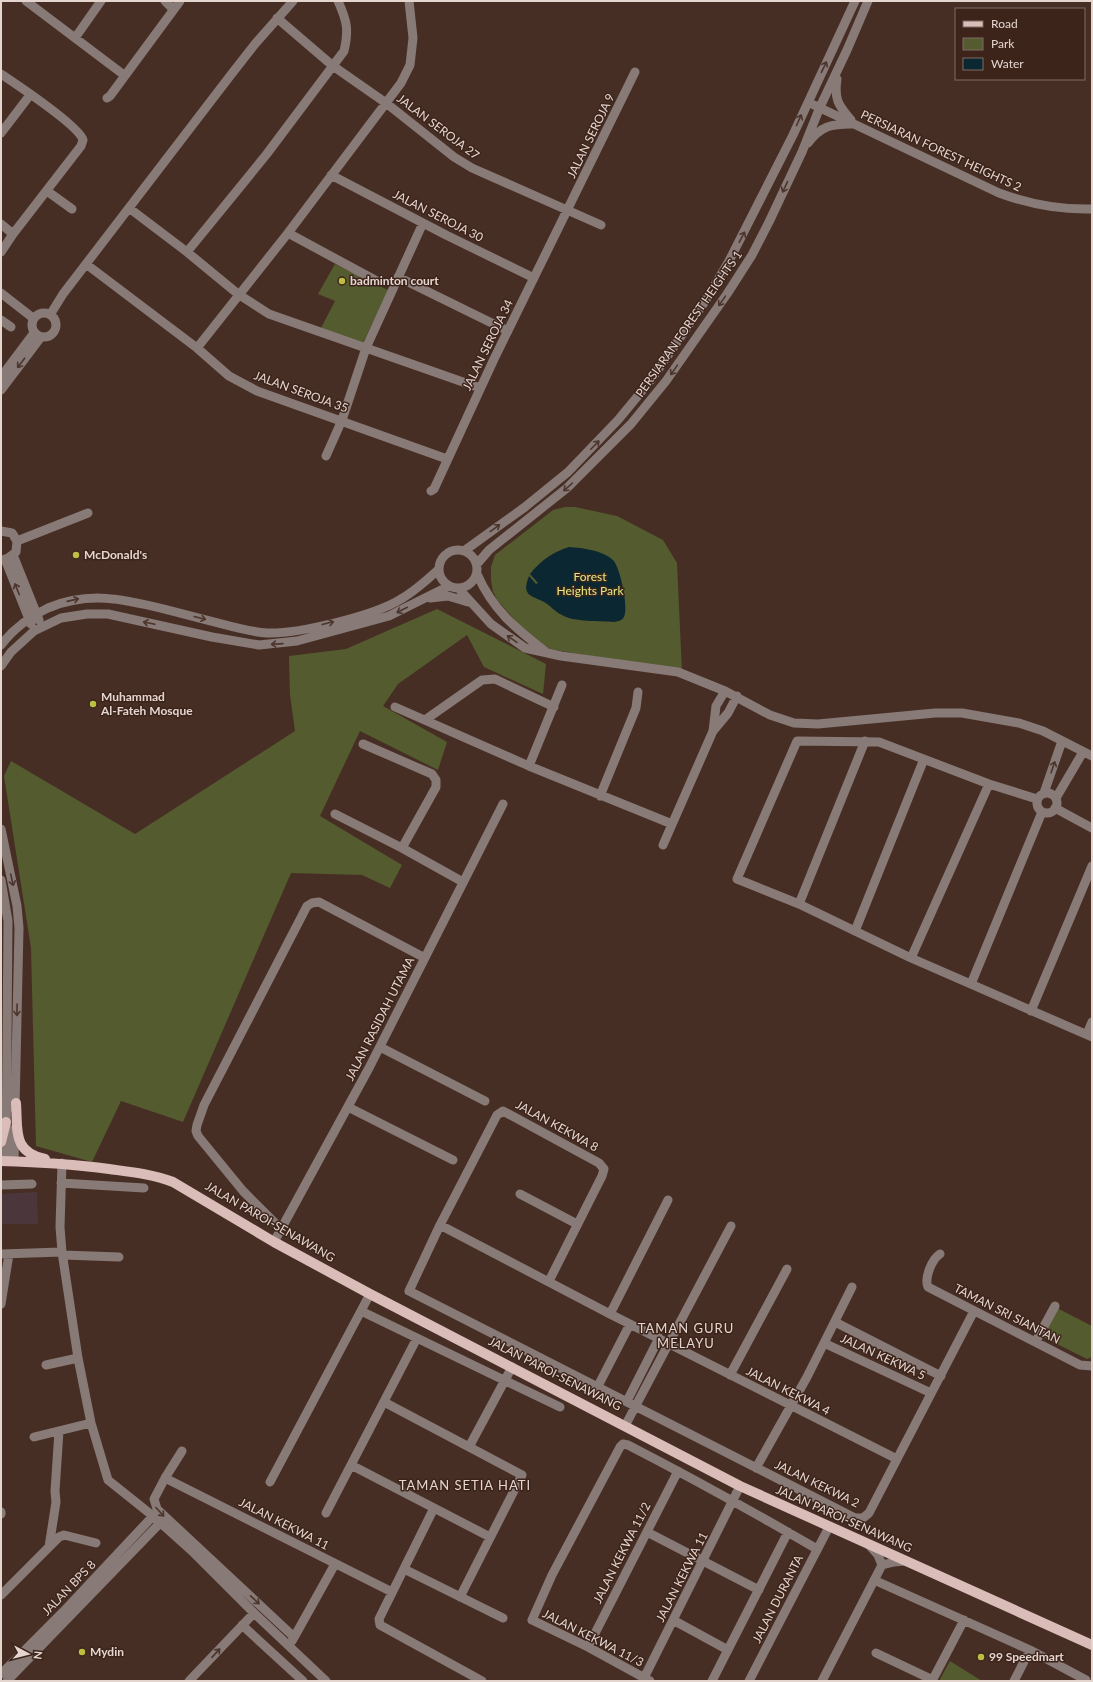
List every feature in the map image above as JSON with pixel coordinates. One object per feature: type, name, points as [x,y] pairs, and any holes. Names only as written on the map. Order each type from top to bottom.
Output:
[{"type":"main road","points":[[16,1103],[18,1141],[21,1147],[28,1154],[38,1158],[67,1164]]},
{"type":"main road","points":[[1,1142],[6,1122]]},
{"type":"main road","name":"JALAN PAROI-SENAWANG","points":[[7,1161],[67,1164],[160,1177],[186,1189],[274,1242],[370,1294],[740,1486],[1092,1645]]},
{"type":"street","points":[[27,1],[124,75]]},
{"type":"street","points":[[75,38],[101,1]]},
{"type":"street","points":[[166,1],[173,9]]},
{"type":"street","points":[[107,98],[180,1]]},
{"type":"street","points":[[50,315],[55,305],[209,102],[277,18],[291,4],[280,1]]},
{"type":"street","points":[[187,252],[266,155],[344,51],[348,34],[345,15],[338,1]]},
{"type":"street","points":[[197,348],[238,294],[288,233],[401,83],[410,65],[413,38],[409,1]]},
{"type":"street","name":"PERSIARAN FOREST HEIGHTS 1","points":[[464,551],[525,507],[568,472],[602,438],[640,394],[706,300],[729,261],[766,190],[855,1]]},
{"type":"street","name":"PERSIARAN FOREST HEIGHTS 1","points":[[477,564],[489,550],[567,488],[625,429],[654,397],[727,294],[752,255],[769,222],[802,152],[820,107],[868,1]]},
{"type":"street","name":"JALAN SEROJA 27","points":[[277,18],[333,66],[386,103],[454,157],[472,168],[601,225]]},
{"type":"street","points":[[839,67],[835,92],[839,106],[854,124]]},
{"type":"street","name":"JALAN SEROJA 9","points":[[568,210],[635,72]]},
{"type":"street","points":[[1,74],[58,116],[81,135],[83,140],[81,146],[13,234],[1,252]]},
{"type":"street","points":[[1,133],[30,95]]},
{"type":"street","name":"PERSIARAN FOREST HEIGHTS 2","points":[[807,102],[992,190],[1016,199],[1047,207],[1092,209]]},
{"type":"street","points":[[802,152],[813,136],[824,128],[835,124],[854,124]]},
{"type":"street","name":"JALAN SEROJA 30","points":[[331,175],[534,278]]},
{"type":"street","points":[[47,190],[72,209]]},
{"type":"street","points":[[129,208],[187,252],[238,294],[269,314],[480,388]]},
{"type":"street","name":"JALAN SEROJA 34","points":[[431,491],[434,489],[480,388],[568,210]]},
{"type":"street","points":[[326,456],[342,420],[366,348],[423,223]]},
{"type":"street","points":[[1,224],[13,234]]},
{"type":"street","points":[[288,233],[375,280]]},
{"type":"street","name":"JALAN SEROJA 35","points":[[86,264],[197,348],[229,376],[258,391],[447,459]]},
{"type":"street","points":[[398,277],[508,331]]},
{"type":"street","points":[[1,293],[33,318]]},
{"type":"street","points":[[39,314],[50,315],[55,320],[55,328],[48,336],[38,335],[31,326],[33,318],[39,314]]},
{"type":"street","points":[[1,320],[11,327]]},
{"type":"street","points":[[1,377],[38,335]]},
{"type":"street","points":[[1,390],[38,335]]},
{"type":"street","points":[[17,540],[88,513]]},
{"type":"street","points":[[2,529],[12,534],[17,540],[17,548],[13,555],[3,559],[33,616]]},
{"type":"street","points":[[1,645],[10,634],[33,616],[62,602],[80,598],[101,597],[138,603],[247,630],[267,633],[314,627],[386,607],[401,600],[439,569],[445,555],[454,550],[464,551],[472,556],[477,564],[477,574],[485,591],[501,613],[517,629],[548,653]]},
{"type":"street","points":[[13,555],[38,629]]},
{"type":"street","points":[[439,569],[442,579],[449,586],[459,589],[491,624],[525,648],[560,656],[678,672],[737,696],[770,715],[794,723],[818,724],[941,713],[962,713],[1019,724],[1043,732],[1092,756]]},
{"type":"street","points":[[459,589],[472,583],[477,574]]},
{"type":"street","points":[[1,666],[11,652],[38,629],[61,618],[87,614],[108,614],[212,637],[259,645],[282,644],[297,642],[389,616],[449,586]]},
{"type":"street","points":[[416,602],[448,596],[460,598],[471,603]]},
{"type":"street","points":[[425,720],[482,680],[489,679],[495,679],[554,707]]},
{"type":"street","points":[[529,766],[562,685]]},
{"type":"street","points":[[713,732],[716,706],[725,691]]},
{"type":"street","points":[[600,796],[636,708],[638,692]]},
{"type":"street","points":[[663,845],[713,732],[728,713],[737,696]]},
{"type":"street","points":[[395,707],[600,796],[672,824]]},
{"type":"street","points":[[1037,799],[989,784],[879,742],[797,741],[737,879],[799,904],[911,958],[1089,1036],[1092,1022]]},
{"type":"street","points":[[799,904],[865,741]]},
{"type":"street","points":[[1062,741],[1044,793],[1037,799],[1038,808],[1042,812],[1051,812],[1055,808],[1056,798],[1083,752]]},
{"type":"street","points":[[363,744],[432,774],[436,780],[436,787],[402,848]]},
{"type":"street","points":[[855,931],[924,759]]},
{"type":"street","points":[[911,958],[989,784]]},
{"type":"street","points":[[1044,793],[1051,794],[1056,798]]},
{"type":"street","name":"JALAN RASIDAH UTAMA","points":[[274,1242],[380,1047],[503,804]]},
{"type":"street","points":[[1055,808],[1092,828]]},
{"type":"street","points":[[971,984],[1042,812]]},
{"type":"street","points":[[335,814],[402,848],[463,882]]},
{"type":"street","points":[[1,828],[17,906],[19,928],[16,1103],[7,1161]]},
{"type":"street","points":[[1031,1011],[1092,866]]},
{"type":"street","points":[[1,880],[8,921],[7,1161]]},
{"type":"street","points":[[281,1229],[243,1191],[198,1136],[196,1131],[204,1105],[307,906],[312,903],[319,902],[425,958]]},
{"type":"street","points":[[380,1047],[485,1100]]},
{"type":"street","points":[[348,1107],[453,1160]]},
{"type":"street","name":"JALAN KEKWA 8","points":[[409,1291],[440,1225],[497,1115],[503,1111],[599,1164],[604,1169],[578,1224],[548,1281]]},
{"type":"street","points":[[67,1164],[61,1184],[60,1226],[63,1253],[78,1358],[91,1423],[108,1480],[153,1516],[194,1553],[254,1613],[326,1681]]},
{"type":"street","points":[[1,1185],[32,1184]]},
{"type":"street","points":[[61,1184],[144,1188]]},
{"type":"street","points":[[520,1194],[578,1224]]},
{"type":"street","points":[[610,1314],[668,1200]]},
{"type":"street","name":"JALAN KEKWA 4","points":[[440,1225],[610,1314],[897,1459]]},
{"type":"street","points":[[625,1426],[731,1226]]},
{"type":"street","points":[[1,1304],[5,1254],[63,1253],[119,1257]]},
{"type":"street","name":"TAMAN SRI SIANTAN","points":[[940,1254],[936,1256],[926,1282],[928,1287],[1080,1364],[1092,1366]]},
{"type":"street","points":[[730,1375],[788,1269]]},
{"type":"street","points":[[756,1468],[824,1343],[852,1287]]},
{"type":"street","name":"JALAN KEKWA 2","points":[[409,1291],[855,1518],[863,1518],[869,1513],[974,1311]]},
{"type":"street","points":[[270,1482],[370,1294]]},
{"type":"street","points":[[1036,1341],[1055,1306]]},
{"type":"street","points":[[361,1311],[560,1407]]},
{"type":"street","points":[[835,1322],[941,1376]]},
{"type":"street","points":[[598,1386],[630,1324]]},
{"type":"street","points":[[326,1513],[417,1338]]},
{"type":"street","points":[[627,1401],[659,1338]]},
{"type":"street","name":"JALAN KEKWA 5","points":[[824,1343],[931,1393]]},
{"type":"street","points":[[46,1365],[78,1358]]},
{"type":"street","points":[[469,1447],[512,1367]]},
{"type":"street","points":[[384,1402],[522,1475],[460,1597]]},
{"type":"street","points":[[34,1437],[91,1423]]},
{"type":"street","points":[[49,1548],[56,1502],[54,1491],[59,1431]]},
{"type":"street","name":"JALAN KEKWA 11/3","points":[[647,1680],[588,1647],[532,1620],[552,1575],[620,1447],[623,1444],[628,1445],[678,1470]]},
{"type":"street","points":[[182,1451],[154,1499],[157,1509],[294,1636]]},
{"type":"street","points":[[351,1465],[490,1537]]},
{"type":"street","points":[[678,1470],[817,1549]]},
{"type":"street","name":"JALAN KEKWA 11/2","points":[[588,1647],[678,1470]]},
{"type":"street","name":"JALAN KEKWA 11","points":[[165,1478],[392,1592]]},
{"type":"street","name":"JALAN KEKWA 11","points":[[647,1680],[673,1620],[734,1501],[740,1486]]},
{"type":"street","points":[[434,1508],[379,1619],[380,1625],[388,1631],[482,1681]]},
{"type":"street","name":"JALAN BPS 8","points":[[1,1674],[74,1601],[153,1516]]},
{"type":"street","points":[[7,1681],[160,1523]]},
{"type":"street","name":"JALAN DURANTA","points":[[749,1681],[829,1527]]},
{"type":"street","points":[[647,1532],[759,1590]]},
{"type":"street","points":[[712,1681],[788,1532]]},
{"type":"street","points":[[1,1595],[59,1537],[64,1535],[96,1543]]},
{"type":"street","points":[[870,1546],[878,1555],[882,1565]]},
{"type":"street","points":[[822,1681],[882,1565],[904,1561]]},
{"type":"street","points":[[289,1646],[335,1564]]},
{"type":"street","points":[[404,1569],[503,1618]]},
{"type":"street","points":[[874,1580],[1030,1650],[1088,1679]]},
{"type":"street","points":[[193,1680],[254,1613]]},
{"type":"street","points":[[673,1620],[728,1650]]},
{"type":"street","points":[[876,1653],[932,1681],[964,1620]]},
{"type":"street","points":[[242,1625],[303,1681]]},
{"type":"street","points":[[1014,1681],[1030,1650]]},
{"type":"shaded area","points":[[37,1192],[38,1224],[1,1224],[1,1194]]},
{"type":"green space","points":[[335,264],[388,290],[362,345],[320,330],[335,301],[318,294]]},
{"type":"green space","name":"Forest Heights Park","points":[[565,507],[575,507],[617,516],[663,540],[677,563],[682,672],[550,649],[520,626],[498,601],[493,592],[491,580],[491,567],[495,555],[553,510]]},
{"type":"green space","points":[[437,609],[546,664],[543,694],[484,667],[467,635],[398,684],[383,706],[447,742],[438,770],[360,731],[320,816],[402,865],[390,888],[362,875],[291,873],[183,1122],[121,1101],[92,1162],[36,1146],[31,948],[4,776],[11,761],[135,834],[295,731],[290,695],[289,656],[346,649]]},
{"type":"green space","points":[[1057,1308],[1092,1326],[1092,1357],[1087,1359],[1043,1337]]},
{"type":"green space","points":[[950,1661],[982,1681],[939,1681]]},
{"type":"water","points":[[569,547],[598,552],[609,557],[616,564],[625,597],[624,617],[620,621],[587,621],[573,619],[560,614],[529,594],[526,588],[529,576],[536,584],[538,583],[530,574],[534,569],[552,554]]},
{"type":"place","name":"badminton court","points":[[342,281]]},
{"type":"place","name":"McDonald's","points":[[76,555]]},
{"type":"place","name":"Muhammad Al-Fateh Mosque","points":[[93,704]]},
{"type":"place","name":"Mydin","points":[[82,1652]]},
{"type":"place","name":"99 Speedmart","points":[[981,1657]]},
{"type":"district","name":"TAMAN GURU MELAYU","points":[[686,1336]]},
{"type":"district","name":"TAMAN SETIA HATI","points":[[465,1485]]}]
